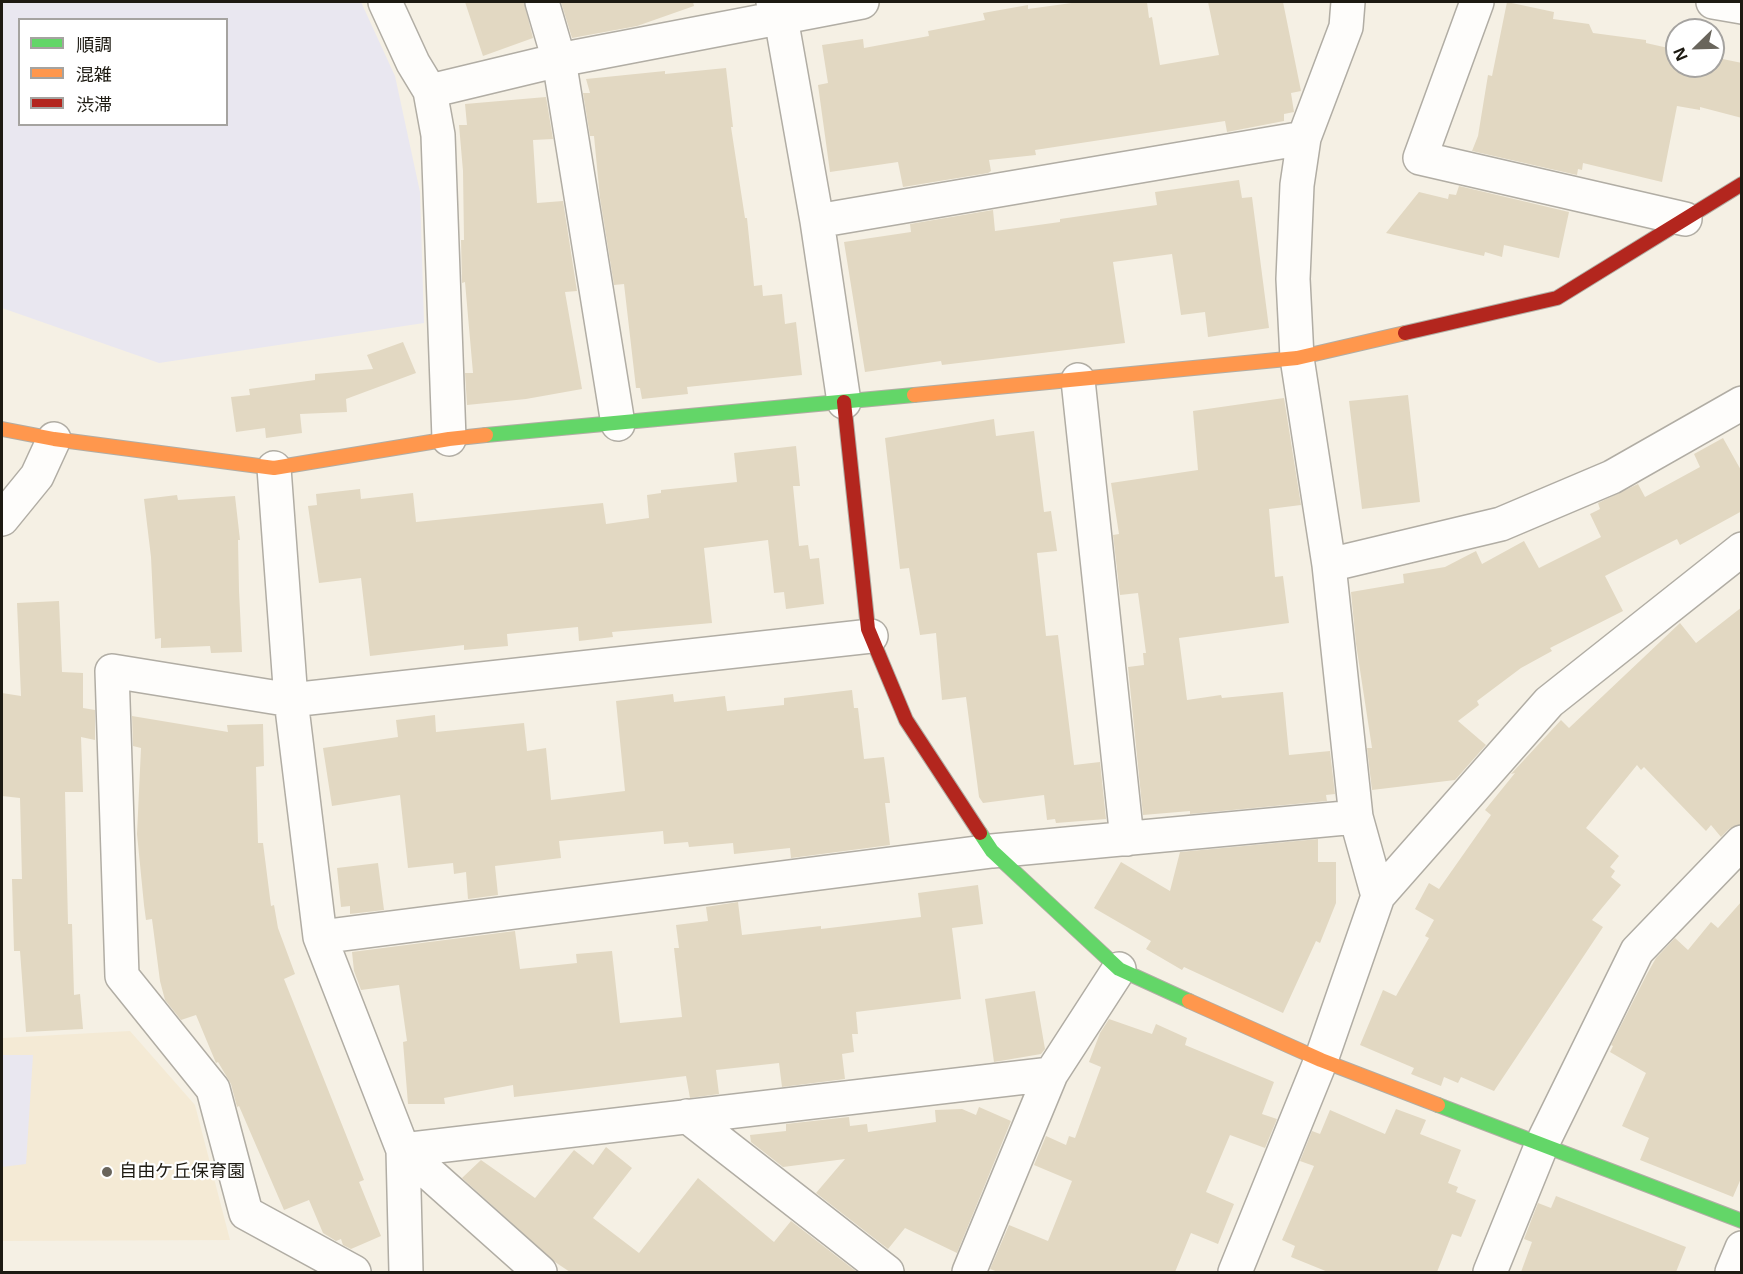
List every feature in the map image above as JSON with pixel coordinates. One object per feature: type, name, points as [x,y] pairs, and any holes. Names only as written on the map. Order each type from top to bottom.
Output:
[{"type":"street","points":[[386,2],[413,63],[430,91],[438,135],[449,440]]},
{"type":"street","points":[[542,2],[559,60],[618,423]]},
{"type":"street","points":[[430,91],[777,10],[862,2]]},
{"type":"street","points":[[1348,2],[1346,27],[1304,138],[1296,185],[1293,279],[1297,358],[1329,565],[1356,817],[1378,896]]},
{"type":"street","points":[[1478,2],[1420,158],[1684,219]]},
{"type":"street","points":[[1713,2],[1742,7]]},
{"type":"street","points":[[777,10],[817,221],[844,402],[868,629],[906,720],[992,851],[1119,969],[1321,1060],[1742,1221]]},
{"type":"street","points":[[817,221],[1304,138]]},
{"type":"street","points":[[2,429],[54,439],[274,468],[449,440],[1297,358],[1557,298],[1742,184]]},
{"type":"street","points":[[1078,380],[1127,839]]},
{"type":"street","points":[[1329,565],[1501,524],[1612,477],[1742,403]]},
{"type":"street","points":[[2,519],[37,476],[54,439]]},
{"type":"street","points":[[274,468],[291,700],[320,937],[403,1150],[406,1272]]},
{"type":"street","points":[[1235,1272],[1321,1060],[1378,896],[1549,702],[1742,549]]},
{"type":"street","points":[[354,1272],[246,1213],[213,1089],[122,976],[112,671],[291,700],[871,636]]},
{"type":"street","points":[[320,937],[992,851],[1356,817]]},
{"type":"street","points":[[1491,1272],[1542,1144],[1637,951],[1742,842]]},
{"type":"street","points":[[969,1272],[1051,1074],[1119,969]]},
{"type":"street","points":[[403,1150],[1051,1074]]},
{"type":"street","points":[[687,1116],[887,1272]]},
{"type":"street","points":[[403,1150],[540,1272]]},
{"type":"street","points":[[1732,1272],[1742,1248]]},
{"type":"shaded area","points":[[2,2],[361,2],[395,76],[420,192],[424,323],[159,363],[2,308]]},
{"type":"shaded area","name":"自由ケ丘保育園","points":[[130,1031],[195,1105],[230,1240],[2,1241],[2,1038]]},
{"type":"shaded area","points":[[2,1055],[33,1055],[26,1164],[2,1167]]},
{"type":"building","points":[[465,2],[524,2],[533,38],[483,56]]},
{"type":"building","points":[[561,2],[693,2],[694,6],[637,26],[572,38]]},
{"type":"building","points":[[1079,2],[1147,2],[1149,18],[1152,17],[1160,65],[1219,55],[1208,2],[1283,2],[1301,91],[1291,93],[1294,112],[1284,114],[1284,121],[1227,132],[1225,121],[1035,150],[1036,155],[989,160],[991,171],[988,173],[903,187],[898,162],[830,172],[818,85],[828,83],[822,45],[863,39],[864,48],[929,36],[928,31],[985,20],[983,13],[1028,5],[1028,9]]},
{"type":"building","points":[[1507,2],[1554,12],[1553,19],[1589,24],[1593,33],[1646,40],[1646,43],[1665,47],[1665,78],[1725,78],[1725,59],[1742,63],[1742,118],[1700,107],[1700,110],[1677,106],[1662,182],[1583,163],[1582,170],[1578,169],[1577,175],[1472,151],[1478,136],[1488,75],[1492,76]]},
{"type":"building","points":[[726,68],[733,127],[731,127],[745,218],[747,218],[754,286],[762,285],[763,296],[782,294],[785,324],[796,322],[802,375],[687,387],[688,394],[642,399],[640,388],[636,388],[624,284],[614,285],[600,198],[594,136],[590,136],[583,93],[590,93],[586,79]]},
{"type":"building","points":[[546,97],[553,139],[533,140],[537,203],[563,201],[577,291],[565,292],[582,389],[526,399],[467,405],[465,373],[473,373],[465,282],[462,283],[463,171],[459,125],[467,125],[465,104]]},
{"type":"building","points":[[1239,180],[1242,198],[1252,197],[1269,328],[1208,337],[1205,312],[1181,315],[1172,254],[1113,262],[1125,343],[942,365],[941,361],[865,372],[844,242],[911,232],[910,224],[993,210],[995,231],[1060,222],[1060,219],[1157,205],[1155,192]]},
{"type":"building","points":[[1459,186],[1569,212],[1559,258],[1504,245],[1502,257],[1485,252],[1484,256],[1386,233],[1419,192],[1448,199],[1449,194],[1456,195]]},
{"type":"building","points":[[403,342],[416,373],[346,399],[347,412],[300,414],[302,433],[266,438],[265,428],[236,432],[231,397],[250,395],[249,389],[315,380],[315,374],[373,369],[367,355]]},
{"type":"building","points":[[1408,395],[1420,502],[1362,509],[1349,401]]},
{"type":"building","points":[[1284,398],[1301,505],[1269,509],[1275,577],[1283,576],[1289,623],[1179,638],[1187,700],[1221,695],[1222,698],[1283,692],[1289,755],[1330,751],[1335,794],[1326,795],[1327,801],[1190,814],[1190,811],[1143,815],[1128,667],[1144,665],[1143,653],[1146,653],[1138,593],[1120,595],[1113,535],[1119,534],[1111,483],[1198,470],[1193,411]]},
{"type":"building","points":[[994,419],[996,436],[1034,431],[1044,512],[1051,511],[1057,551],[1037,553],[1046,636],[1058,635],[1074,765],[1100,762],[1106,819],[1056,823],[1055,819],[1047,820],[1044,795],[983,803],[979,797],[966,697],[942,700],[936,633],[920,635],[909,568],[900,569],[885,438]]},
{"type":"building","points":[[1723,438],[1742,472],[1742,511],[1680,545],[1677,539],[1605,576],[1623,611],[1550,648],[1552,651],[1521,668],[1477,701],[1479,705],[1458,721],[1486,745],[1455,780],[1372,790],[1367,748],[1372,748],[1356,644],[1351,592],[1404,583],[1403,574],[1445,567],[1476,551],[1482,564],[1524,541],[1539,568],[1601,537],[1590,514],[1600,509],[1598,503],[1638,484],[1645,497],[1700,467],[1694,454]]},
{"type":"building","points":[[796,446],[800,486],[793,486],[799,546],[808,545],[810,559],[819,558],[824,604],[786,609],[784,592],[774,593],[768,540],[704,548],[712,623],[612,632],[613,637],[579,641],[578,627],[507,634],[508,646],[464,650],[464,645],[370,656],[361,578],[319,583],[308,506],[317,505],[316,494],[360,489],[361,499],[413,493],[416,522],[603,503],[606,524],[649,518],[647,495],[661,493],[661,490],[737,482],[734,453]]},
{"type":"building","points":[[177,495],[178,500],[235,496],[240,540],[238,540],[242,652],[211,653],[210,646],[161,648],[161,638],[155,639],[151,557],[144,499]]},
{"type":"building","points":[[59,601],[62,672],[83,673],[83,708],[95,710],[95,740],[81,737],[83,792],[65,792],[68,924],[72,924],[74,995],[80,994],[83,1029],[26,1032],[20,951],[14,951],[12,879],[22,879],[20,798],[2,796],[2,693],[21,696],[17,603]]},
{"type":"building","points":[[1742,607],[1742,824],[1729,829],[1721,837],[1711,825],[1706,831],[1644,767],[1641,770],[1637,765],[1586,828],[1619,856],[1610,867],[1615,871],[1611,877],[1621,885],[1592,920],[1603,927],[1494,1091],[1461,1077],[1458,1083],[1444,1077],[1441,1086],[1411,1074],[1414,1068],[1360,1045],[1383,990],[1396,996],[1429,938],[1425,936],[1434,920],[1415,909],[1429,883],[1439,889],[1491,815],[1485,810],[1515,773],[1511,774],[1561,720],[1569,728],[1680,623],[1696,643]]},
{"type":"building","points":[[852,690],[854,708],[858,708],[864,759],[884,757],[890,803],[885,803],[890,845],[791,858],[790,848],[734,854],[733,843],[689,847],[688,842],[664,844],[663,831],[559,841],[561,858],[495,866],[498,895],[468,899],[466,872],[454,874],[453,863],[408,868],[400,795],[332,806],[323,748],[398,737],[396,720],[435,715],[436,732],[524,723],[527,751],[546,748],[551,800],[625,791],[616,701],[673,694],[674,702],[725,696],[727,711],[784,705],[784,698]]},
{"type":"building","points":[[132,716],[228,732],[227,725],[263,724],[264,766],[256,767],[258,843],[263,843],[271,906],[274,905],[278,928],[295,974],[284,979],[364,1180],[359,1182],[381,1236],[351,1249],[343,1245],[341,1239],[336,1241],[323,1233],[309,1200],[284,1210],[239,1106],[237,1107],[231,1084],[218,1062],[216,1063],[196,1015],[181,1020],[165,1000],[160,981],[152,919],[146,920],[144,905],[137,834],[141,748],[133,746]]},
{"type":"building","points":[[1318,839],[1318,862],[1336,862],[1336,903],[1320,943],[1316,941],[1283,1013],[1184,967],[1182,970],[1146,949],[1151,941],[1094,908],[1121,862],[1170,891],[1180,852]]},
{"type":"building","points":[[378,863],[384,910],[350,914],[350,906],[341,907],[337,868]]},
{"type":"building","points":[[978,885],[983,924],[952,928],[961,999],[856,1012],[858,1034],[852,1034],[854,1052],[842,1054],[845,1079],[782,1087],[779,1063],[716,1070],[719,1094],[690,1098],[686,1076],[514,1097],[513,1085],[444,1098],[445,1104],[408,1104],[403,1042],[407,1041],[399,985],[361,990],[354,971],[352,952],[515,931],[520,969],[577,963],[576,954],[612,951],[620,1023],[682,1017],[674,948],[679,948],[676,925],[708,921],[706,907],[738,902],[742,935],[821,926],[821,929],[921,917],[918,893]]},
{"type":"building","points":[[1742,901],[1742,1176],[1733,1197],[1640,1160],[1649,1138],[1622,1126],[1646,1073],[1610,1052],[1613,1046],[1611,1045],[1656,958],[1675,938],[1688,950],[1711,922],[1718,928]]},
{"type":"building","points":[[1035,991],[1045,1049],[1041,1054],[994,1062],[985,999]]},
{"type":"building","points":[[1109,1019],[1152,1034],[1156,1024],[1187,1038],[1185,1045],[1274,1082],[1262,1114],[1277,1119],[1265,1148],[1230,1135],[1206,1192],[1234,1204],[1218,1244],[1191,1233],[1175,1272],[998,1272],[990,1269],[1009,1225],[1048,1241],[1072,1181],[1034,1165],[1046,1136],[1066,1145],[1069,1136],[1075,1138],[1101,1067],[1089,1062],[1100,1033]]},
{"type":"building","points":[[979,1107],[1011,1121],[957,1253],[905,1228],[888,1249],[816,1193],[845,1159],[783,1167],[751,1142],[750,1135],[786,1131],[786,1124],[849,1117],[850,1126],[867,1124],[868,1132],[936,1122],[935,1110],[962,1109],[976,1115]]},
{"type":"building","points":[[1396,1109],[1426,1120],[1420,1134],[1461,1150],[1448,1183],[1458,1187],[1456,1192],[1476,1200],[1461,1237],[1452,1234],[1437,1272],[1328,1272],[1291,1257],[1295,1246],[1282,1240],[1314,1166],[1300,1161],[1312,1131],[1320,1134],[1330,1110],[1385,1134]]},
{"type":"building","points":[[606,1147],[632,1168],[593,1218],[639,1253],[698,1178],[774,1242],[791,1221],[857,1272],[570,1272],[555,1262],[462,1178],[481,1160],[535,1198],[574,1150],[593,1165]]},
{"type":"building","points":[[1556,1196],[1686,1247],[1676,1272],[1521,1272],[1532,1242],[1524,1239],[1538,1203],[1551,1208]]},
{"type":"traffic: fast","points":[[486,435],[914,395]]},
{"type":"traffic: fast","points":[[980,833],[992,851],[1119,969],[1189,1001]]},
{"type":"traffic: fast","points":[[1438,1105],[1742,1221]]},
{"type":"traffic: slow","points":[[914,395],[1297,358],[1405,333]]},
{"type":"traffic: slow","points":[[2,429],[54,439],[274,468],[486,435]]},
{"type":"traffic: slow","points":[[1189,1001],[1321,1060],[1438,1105]]},
{"type":"traffic: jam","points":[[1405,333],[1557,298],[1742,184]]},
{"type":"traffic: jam","points":[[844,402],[868,629],[906,720],[980,833]]},
{"type":"place","name":"自由ケ丘保育園","points":[[107,1172]]}]
